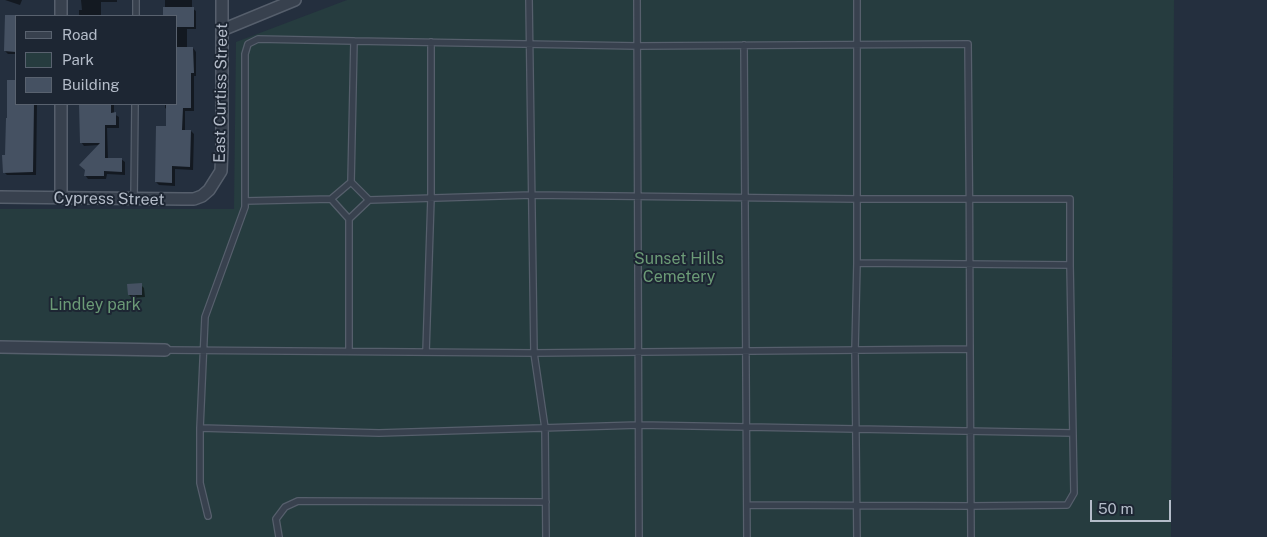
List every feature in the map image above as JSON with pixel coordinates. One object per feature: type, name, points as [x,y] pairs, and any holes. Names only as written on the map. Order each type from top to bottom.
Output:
[{"type":"street","points":[[60,0],[60,15]]},
{"type":"street","name":"East Curtiss Street","points":[[212,184],[220,172],[222,146],[222,0]]},
{"type":"street","points":[[222,30],[295,0]]},
{"type":"street","points":[[60,105],[60,198]]},
{"type":"street","name":"Cypress Street","points":[[0,197],[134,200],[194,199],[202,196],[212,184]]},
{"type":"street","points":[[0,348],[165,350]]},
{"type":"lane","points":[[136,0],[136,15]]},
{"type":"lane","points":[[529,0],[534,353],[545,428],[546,537]]},
{"type":"lane","points":[[637,0],[639,537]]},
{"type":"lane","points":[[857,0],[855,350],[857,537]]},
{"type":"lane","points":[[208,516],[200,483],[200,428],[205,317],[245,207],[245,54],[248,44],[258,39],[637,46],[968,44],[971,537]]},
{"type":"lane","points":[[354,41],[351,182],[369,200]]},
{"type":"lane","points":[[426,352],[431,198],[431,42]]},
{"type":"lane","points":[[744,45],[747,537]]},
{"type":"lane","points":[[134,200],[135,105]]},
{"type":"lane","points":[[245,201],[331,199],[351,182]]},
{"type":"lane","points":[[349,219],[369,200],[532,195],[857,199],[1070,199],[1074,493],[1067,505],[857,506],[747,504]]},
{"type":"lane","points":[[331,199],[349,219],[349,351]]},
{"type":"lane","points":[[856,263],[1070,265]]},
{"type":"lane","points":[[165,350],[534,353],[970,349]]},
{"type":"lane","points":[[200,428],[379,433],[638,425],[1073,433]]},
{"type":"lane","points":[[279,537],[276,520],[285,506],[298,501],[546,502]]},
{"type":"green space","name":"Sunset Hills Cemetery","points":[[347,0],[1174,0],[1171,537],[0,537],[0,209],[234,209],[236,42]]},
{"type":"building","points":[[163,7],[194,7],[194,27],[178,27],[178,15],[163,15]]},
{"type":"building","points":[[5,15],[15,15],[15,52],[4,51]]},
{"type":"building","points":[[178,47],[193,47],[194,73],[191,73],[191,108],[183,108],[182,130],[191,130],[190,167],[172,166],[172,183],[155,182],[156,126],[166,126],[166,105],[178,105]]},
{"type":"building","points":[[7,80],[15,80],[15,105],[34,105],[33,172],[3,173],[2,155],[5,155]]},
{"type":"building","points":[[79,105],[111,105],[111,113],[116,112],[116,125],[105,125],[105,158],[122,158],[122,172],[104,171],[104,176],[84,176],[85,170],[79,165],[100,143],[80,143]]},
{"type":"building","points":[[142,283],[142,295],[128,295],[127,284]]},
{"type":"park label","name":"Lindley park","points":[[95,305]]}]
